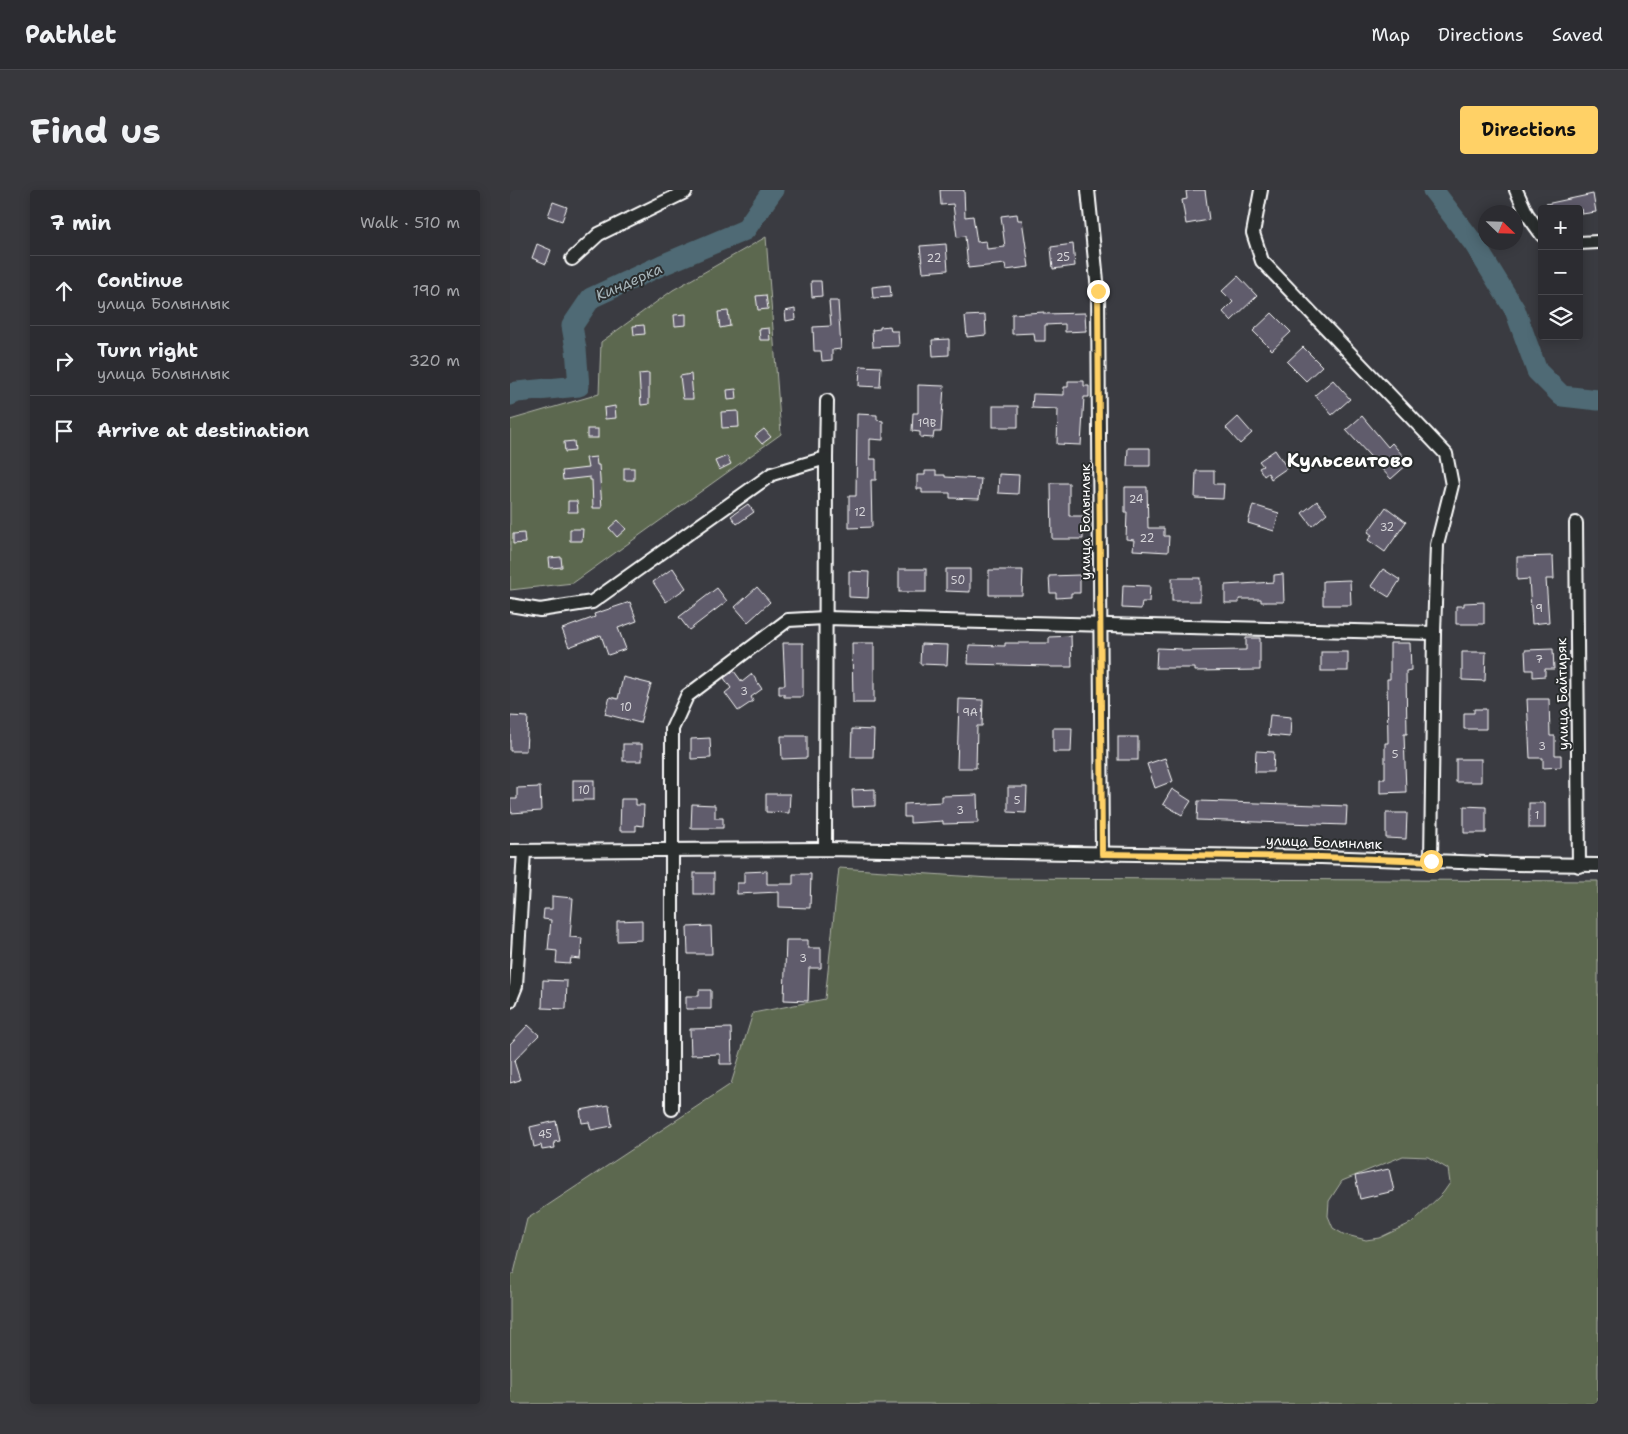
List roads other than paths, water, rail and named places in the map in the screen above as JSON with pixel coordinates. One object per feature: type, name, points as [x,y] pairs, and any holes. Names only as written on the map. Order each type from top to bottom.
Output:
[{"type":"street","points":[[572,259],[598,234],[686,190]]},
{"type":"street","name":"улица Болынлык","points":[[1088,190],[1098,291],[1102,854]]},
{"type":"street","points":[[1261,190],[1253,233],[1262,261],[1446,454],[1452,485],[1437,545],[1431,861]]},
{"type":"street","points":[[1516,190],[1527,214],[1538,229]]},
{"type":"street","points":[[1583,243],[1598,242]]},
{"type":"street","points":[[825,849],[827,401]]},
{"type":"street","points":[[510,605],[540,610],[592,602],[772,474],[826,458]]},
{"type":"street","name":"улица Байтиряк","points":[[1576,523],[1579,866]]},
{"type":"street","points":[[672,1109],[672,729],[687,696],[788,620],[825,618],[1434,633]]},
{"type":"street","name":"улица Болынлык","points":[[510,851],[825,849],[1311,856],[1515,864],[1598,865]]},
{"type":"street","points":[[510,1002],[516,986],[524,851]]},
{"type":"waterway","name":"Киндерка","points":[[510,395],[517,392],[579,386],[572,326],[591,298],[662,265],[745,230],[773,190]]},
{"type":"waterway","name":"Киндерка","points":[[1433,190],[1475,245],[1515,310],[1537,371],[1562,396],[1598,400]]},
{"type":"district","name":"Кульсеитово","points":[[1350,460]]}]
